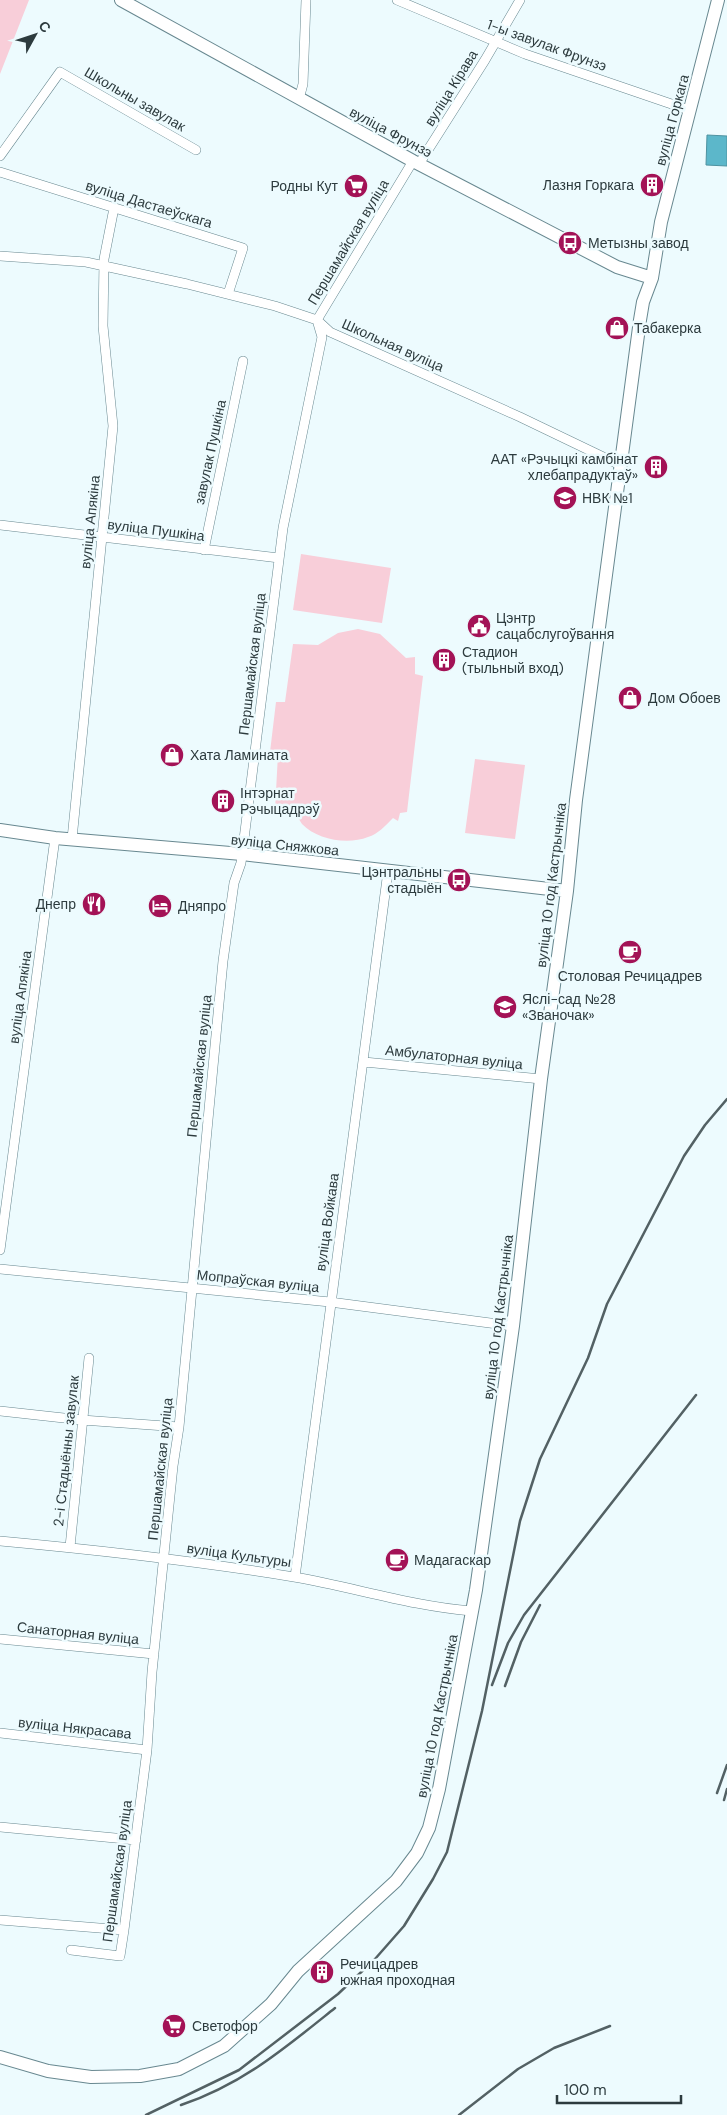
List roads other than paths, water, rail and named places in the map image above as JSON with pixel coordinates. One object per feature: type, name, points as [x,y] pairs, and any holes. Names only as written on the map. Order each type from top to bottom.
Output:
[{"type":"street","name":"вуліца Фрунзэ","points":[[121,0],[416,162],[617,267],[652,278]]},
{"type":"street","points":[[299,99],[303,84],[306,0]]},
{"type":"street","name":"1-ы завулак Фрунзэ","points":[[397,0],[525,54],[690,110]]},
{"type":"street","name":"вуліца Кірава","points":[[416,162],[496,41],[520,0]]},
{"type":"street","name":"вуліца Горкага","points":[[652,278],[661,222],[718,0]]},
{"type":"street","name":"Школьны завулак","points":[[0,156],[60,72],[196,150]]},
{"type":"street","name":"Першамайская вуліца","points":[[71,1950],[120,1956],[124,1930],[147,1750],[154,1654],[173,1466],[179,1427],[223,961],[234,883],[242,854],[278,558],[322,337],[316,320],[416,162]]},
{"type":"street","name":"вуліца Дастаеўскага","points":[[0,172],[243,248],[228,294]]},
{"type":"street","name":"вуліца Апякіна","points":[[72,839],[113,426],[103,326],[104,266],[114,208]]},
{"type":"street","name":"Школьная вуліца","points":[[0,256],[86,262],[228,294],[316,320],[330,332],[520,417],[620,465]]},
{"type":"street","name":"вуліца 10 год Кастрычніка","points":[[0,2058],[48,2071],[91,2077],[140,2076],[179,2069],[224,2046],[271,2004],[298,1971],[396,1880],[417,1853],[424,1840],[440,1789],[472,1610],[513,1326],[541,1079],[567,891],[576,800],[596,663],[620,465],[643,302],[652,278]]},
{"type":"street","name":"завулак Пушкіна","points":[[204,550],[243,361]]},
{"type":"street","name":"вуліца Пушкіна","points":[[0,525],[278,558]]},
{"type":"street","name":"вуліца Сняжкова","points":[[0,830],[55,838],[242,854],[567,891]]},
{"type":"street","name":"вуліца Апякіна","points":[[0,1250],[55,838]]},
{"type":"street","name":"вуліца Войкава","points":[[295,1577],[388,871]]},
{"type":"street","name":"Амбулаторная вуліца","points":[[364,1062],[541,1079]]},
{"type":"street","name":"Мопраўская вуліца","points":[[0,1269],[330,1302],[513,1326]]},
{"type":"street","name":"2-і Стадыённы завулак","points":[[70,1547],[89,1358]]},
{"type":"street","points":[[0,1412],[179,1427]]},
{"type":"street","name":"вуліца Культуры","points":[[0,1540],[70,1547],[295,1577],[438,1608],[472,1610]]},
{"type":"street","name":"Санаторная вуліца","points":[[0,1639],[154,1654]]},
{"type":"street","name":"вуліца Някрасава","points":[[0,1733],[147,1750]]},
{"type":"street","points":[[0,1827],[136,1840]]},
{"type":"street","points":[[0,1920],[124,1930]]},
{"type":"water","points":[[707,135],[727,136],[727,166],[706,165]]},
{"type":"railway","points":[[146,2115],[239,2070],[338,1994],[375,1959],[404,1926],[433,1879],[447,1852],[482,1711],[520,1521],[540,1459],[588,1358],[607,1304],[684,1156],[705,1125],[727,1099]]},
{"type":"railway","points":[[492,1685],[508,1643],[524,1615],[696,1395]]},
{"type":"railway","points":[[505,1686],[521,1642],[540,1605]]},
{"type":"railway","points":[[717,1793],[727,1765]]},
{"type":"railway","points":[[724,1800],[727,1789]]},
{"type":"railway","points":[[181,2105],[224,2087],[244,2076],[281,2051],[335,2008]]},
{"type":"railway","points":[[459,2115],[518,2069],[554,2048],[610,2026]]},
{"type":"place","name":"Лазня Горкага","points":[[652,185]]},
{"type":"place","name":"Родны Кут","points":[[356,186]]},
{"type":"place","name":"Метызны завод","points":[[570,243]]},
{"type":"place","name":"Табакерка","points":[[617,328]]},
{"type":"place","name":"ААТ «Рэчыцкі камбінат хлебапрадуктаў»","points":[[656,467]]},
{"type":"place","name":"НВК №1","points":[[565,498]]},
{"type":"place","name":"Цэнтр сацабслугоўвання","points":[[479,626]]},
{"type":"place","name":"Стадион (тыльный вход)","points":[[444,660]]},
{"type":"place","name":"Дом Обоев","points":[[630,698]]},
{"type":"place","name":"Хата Ламината","points":[[172,755]]},
{"type":"place","name":"Інтэрнат Рэчыцадрэў","points":[[223,801]]},
{"type":"place","name":"Цэнтральны стадыён","points":[[459,880]]},
{"type":"place","name":"Днепр","points":[[94,904]]},
{"type":"place","name":"Дняпро","points":[[160,906]]},
{"type":"place","name":"Столовая Речицадрев","points":[[630,952]]},
{"type":"place","name":"Яслі-сад №28 «Званочак»","points":[[505,1007]]},
{"type":"place","name":"Мадагаскар","points":[[397,1560]]},
{"type":"place","name":"Речицадрев южная проходная","points":[[322,1972]]},
{"type":"place","name":"Светофор","points":[[174,2026]]}]
